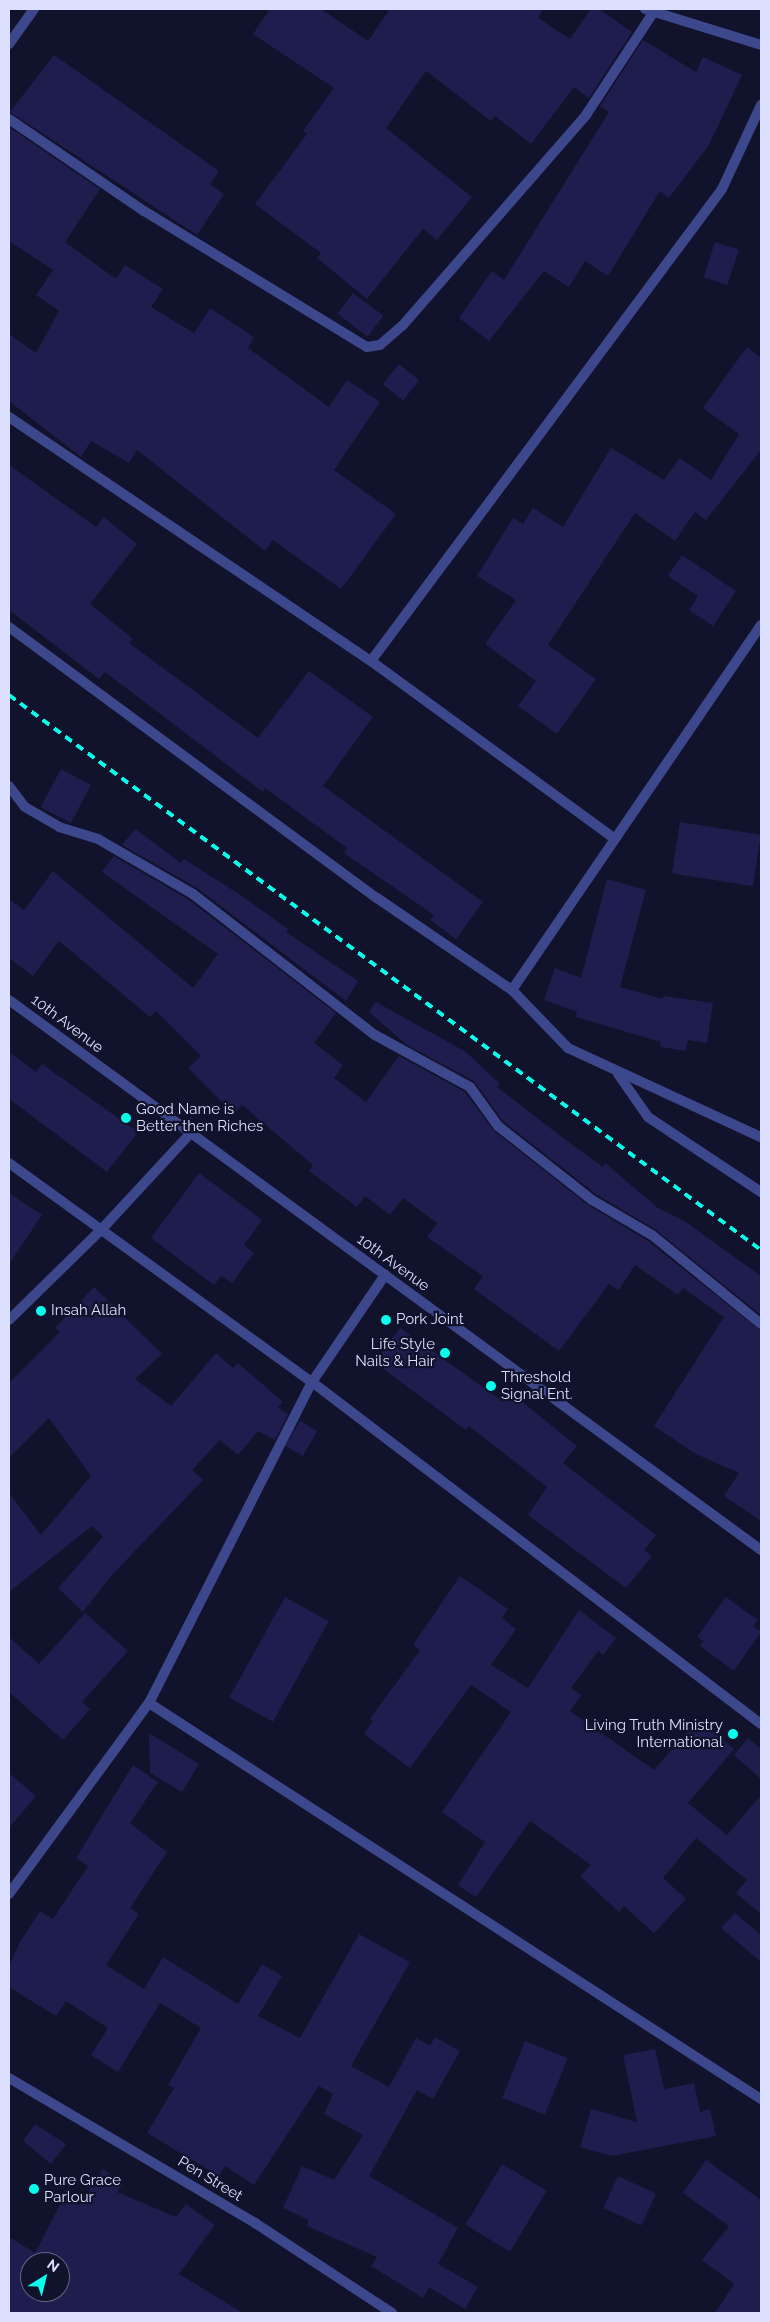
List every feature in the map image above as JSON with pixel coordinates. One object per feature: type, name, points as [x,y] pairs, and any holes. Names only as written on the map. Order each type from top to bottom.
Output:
[{"type":"street","points":[[9,44],[34,9]]},
{"type":"street","points":[[9,119],[144,211],[367,347],[380,345],[403,325],[586,115],[649,11],[761,45]]},
{"type":"street","points":[[371,661],[722,189],[761,105]]},
{"type":"street","points":[[9,417],[371,661],[614,838]]},
{"type":"street","points":[[512,990],[761,625]]},
{"type":"street","points":[[9,627],[377,898],[512,990],[568,1048],[618,1074],[686,1099],[761,1137]]},
{"type":"street","points":[[9,786],[25,807],[50,822],[98,839],[193,894],[375,1035],[470,1087],[498,1126],[592,1200],[652,1235],[761,1324]]},
{"type":"street","name":"10th Avenue","points":[[9,1000],[189,1135],[385,1275],[761,1550]]},
{"type":"street","points":[[618,1074],[648,1117],[761,1192]]},
{"type":"street","points":[[9,1320],[100,1231],[189,1135]]},
{"type":"street","points":[[9,1163],[100,1231],[312,1382],[761,1724]]},
{"type":"street","points":[[9,1894],[148,1703],[312,1382],[385,1275]]},
{"type":"street","points":[[148,1703],[761,2099]]},
{"type":"street","name":"Pen Street","points":[[9,2078],[255,2223],[392,2313]]},
{"type":"building","points":[[270,9],[321,9],[368,41],[390,9],[543,9],[538,18],[570,39],[591,9],[599,9],[632,32],[589,98],[574,87],[531,144],[495,116],[491,121],[426,71],[386,128],[472,197],[437,240],[423,229],[367,299],[317,258],[321,253],[255,204],[307,134],[303,131],[334,88],[253,34]]},
{"type":"building","points":[[643,40],[696,72],[703,57],[742,75],[709,145],[669,198],[660,191],[608,276],[585,261],[569,287],[544,271],[489,341],[459,318],[492,271],[504,280],[609,112],[600,106]]},
{"type":"building","points":[[54,55],[219,171],[210,184],[224,194],[197,235],[10,112]]},
{"type":"building","points":[[9,127],[100,189],[65,242],[116,279],[125,265],[163,289],[151,307],[194,333],[210,308],[254,337],[248,348],[329,407],[347,380],[380,402],[334,470],[396,514],[341,589],[273,540],[265,551],[137,450],[129,463],[91,441],[81,457],[9,401],[9,334],[36,353],[59,311],[36,295],[53,270],[9,241]]},
{"type":"building","points":[[715,242],[739,250],[727,285],[704,277]]},
{"type":"building","points":[[353,293],[383,316],[368,337],[337,314]]},
{"type":"building","points":[[747,347],[761,358],[761,450],[706,520],[695,512],[675,541],[635,513],[548,645],[596,679],[557,734],[518,706],[536,681],[485,644],[516,600],[477,576],[513,518],[523,524],[533,508],[563,527],[611,448],[664,480],[680,458],[711,480],[739,434],[703,408]]},
{"type":"building","points":[[399,364],[419,380],[403,401],[383,384]]},
{"type":"building","points":[[9,465],[96,527],[104,517],[137,544],[90,604],[133,639],[129,643],[258,738],[309,671],[373,717],[323,786],[483,902],[456,939],[430,920],[434,915],[344,853],[347,848],[265,788],[263,792],[105,672],[99,679],[9,610]]},
{"type":"building","points":[[682,555],[736,591],[713,626],[689,610],[698,596],[668,576]]},
{"type":"building","points":[[61,769],[91,785],[71,823],[41,807]]},
{"type":"building","points":[[680,822],[761,835],[753,886],[672,873]]},
{"type":"building","points":[[135,829],[181,863],[184,859],[245,898],[288,929],[286,932],[358,981],[346,1001],[197,888],[122,845]]},
{"type":"building","points":[[114,856],[189,900],[336,1013],[314,1043],[343,1065],[334,1078],[366,1102],[399,1056],[465,1092],[494,1131],[588,1205],[648,1241],[761,1331],[761,1521],[724,1496],[739,1473],[696,1454],[654,1426],[724,1317],[683,1288],[678,1295],[635,1265],[619,1290],[609,1284],[559,1351],[474,1289],[483,1276],[427,1237],[437,1223],[403,1198],[390,1215],[365,1196],[357,1207],[309,1171],[313,1165],[242,1105],[234,1114],[188,1068],[201,1056],[156,1011],[150,1017],[59,941],[33,976],[9,958],[9,899],[24,910],[53,871],[193,988],[218,954],[102,872]]},
{"type":"building","points":[[607,879],[646,890],[620,987],[663,999],[663,996],[713,1003],[707,1043],[688,1040],[686,1051],[660,1047],[661,1042],[576,1017],[577,1012],[544,1000],[555,968],[581,978]]},
{"type":"building","points":[[376,1002],[466,1052],[500,1084],[497,1087],[567,1141],[603,1167],[605,1163],[658,1208],[683,1220],[761,1276],[761,1315],[656,1230],[596,1194],[503,1121],[474,1081],[407,1045],[369,1012]]},
{"type":"building","points":[[9,1052],[36,1072],[42,1064],[138,1132],[107,1172],[9,1099]]},
{"type":"building","points":[[199,1173],[262,1220],[244,1245],[254,1253],[232,1283],[221,1276],[214,1285],[151,1238]]},
{"type":"building","points":[[9,1193],[42,1215],[9,1264]]},
{"type":"building","points":[[94,1287],[162,1354],[135,1379],[171,1406],[216,1353],[233,1368],[238,1363],[283,1402],[278,1408],[288,1414],[275,1440],[258,1431],[238,1455],[220,1440],[192,1470],[203,1480],[111,1576],[83,1612],[58,1588],[103,1537],[92,1526],[9,1592],[9,1493],[41,1535],[91,1476],[49,1418],[9,1458],[9,1383],[60,1332],[55,1328]]},
{"type":"building","points":[[400,1328],[502,1401],[507,1394],[520,1400],[577,1446],[563,1463],[656,1535],[644,1550],[652,1556],[626,1588],[528,1515],[547,1487],[469,1426],[466,1430],[374,1362]]},
{"type":"building","points":[[300,1421],[317,1431],[303,1456],[286,1446]]},
{"type":"building","points":[[460,1576],[508,1609],[502,1618],[516,1629],[491,1665],[528,1688],[579,1610],[616,1638],[603,1655],[598,1651],[571,1688],[581,1695],[570,1711],[654,1770],[698,1719],[734,1749],[688,1803],[727,1835],[761,1795],[761,1914],[736,1893],[747,1880],[696,1838],[663,1878],[686,1899],[654,1933],[624,1906],[619,1912],[580,1876],[591,1865],[530,1821],[476,1897],[458,1885],[485,1842],[442,1812],[511,1712],[471,1685],[410,1768],[364,1734],[373,1721],[370,1719],[420,1650],[413,1645]]},
{"type":"building","points":[[285,1597],[329,1621],[273,1722],[229,1698]]},
{"type":"building","points":[[726,1597],[758,1620],[753,1626],[761,1632],[734,1671],[700,1646],[703,1641],[697,1637]]},
{"type":"building","points":[[85,1613],[128,1651],[82,1702],[90,1709],[63,1740],[9,1692],[9,1637],[39,1664]]},
{"type":"building","points":[[149,1733],[199,1764],[182,1792],[150,1773]]},
{"type":"building","points":[[748,1738],[761,1749],[761,1779],[734,1755]]},
{"type":"building","points":[[133,1765],[158,1782],[130,1823],[167,1852],[130,1908],[139,1914],[106,1965],[144,1989],[163,1957],[238,2004],[262,1964],[282,1976],[258,2016],[300,2038],[359,1934],[410,1962],[351,2066],[389,2087],[416,2038],[430,2046],[435,2037],[460,2051],[433,2099],[417,2090],[369,2176],[458,2228],[438,2264],[478,2287],[465,2309],[429,2287],[423,2298],[371,2266],[377,2257],[307,2226],[309,2220],[283,2208],[302,2166],[334,2180],[363,2135],[324,2114],[333,2094],[319,2086],[254,2185],[225,2166],[219,2176],[147,2133],[174,2088],[168,2085],[201,2028],[160,2003],[118,2072],[91,2055],[108,2028],[66,2001],[56,2016],[9,1987],[9,1966],[20,1942],[40,1911],[53,1919],[88,1866],[76,1858]]},
{"type":"building","points":[[9,1773],[36,1796],[9,1828]]},
{"type":"building","points":[[735,1913],[761,1935],[761,1962],[721,1928]]},
{"type":"building","points":[[525,2041],[568,2058],[545,2115],[502,2098]]},
{"type":"building","points":[[655,2049],[664,2089],[694,2083],[700,2112],[710,2109],[716,2136],[612,2156],[580,2147],[591,2109],[637,2122],[623,2055]]},
{"type":"building","points":[[35,2124],[66,2144],[51,2164],[23,2141]]},
{"type":"building","points":[[706,2160],[761,2200],[761,2313],[715,2313],[734,2284],[702,2260],[729,2226],[683,2193]]},
{"type":"building","points":[[502,2164],[547,2191],[510,2252],[465,2225]]},
{"type":"building","points":[[103,2169],[123,2184],[117,2192],[176,2217],[186,2204],[215,2225],[179,2274],[243,2313],[9,2313],[9,2237],[33,2252],[20,2252],[20,2302],[70,2302],[70,2252],[36,2252],[64,2197],[79,2205]]},
{"type":"building","points":[[618,2176],[656,2194],[641,2225],[603,2208]]},
{"type":"railway","points":[[9,695],[761,1250]]},
{"type":"place","name":"Good Name is Better then Riches","points":[[126,1118]]},
{"type":"place","name":"Insah Allah","points":[[41,1311]]},
{"type":"place","name":"Pork Joint","points":[[386,1320]]},
{"type":"place","name":"Life Style Nails & Hair","points":[[445,1353]]},
{"type":"place","name":"Threshold Signal Ent.","points":[[491,1386]]},
{"type":"place","name":"Living Truth Ministry International","points":[[733,1734]]},
{"type":"place","name":"Pure Grace Parlour","points":[[34,2189]]}]
